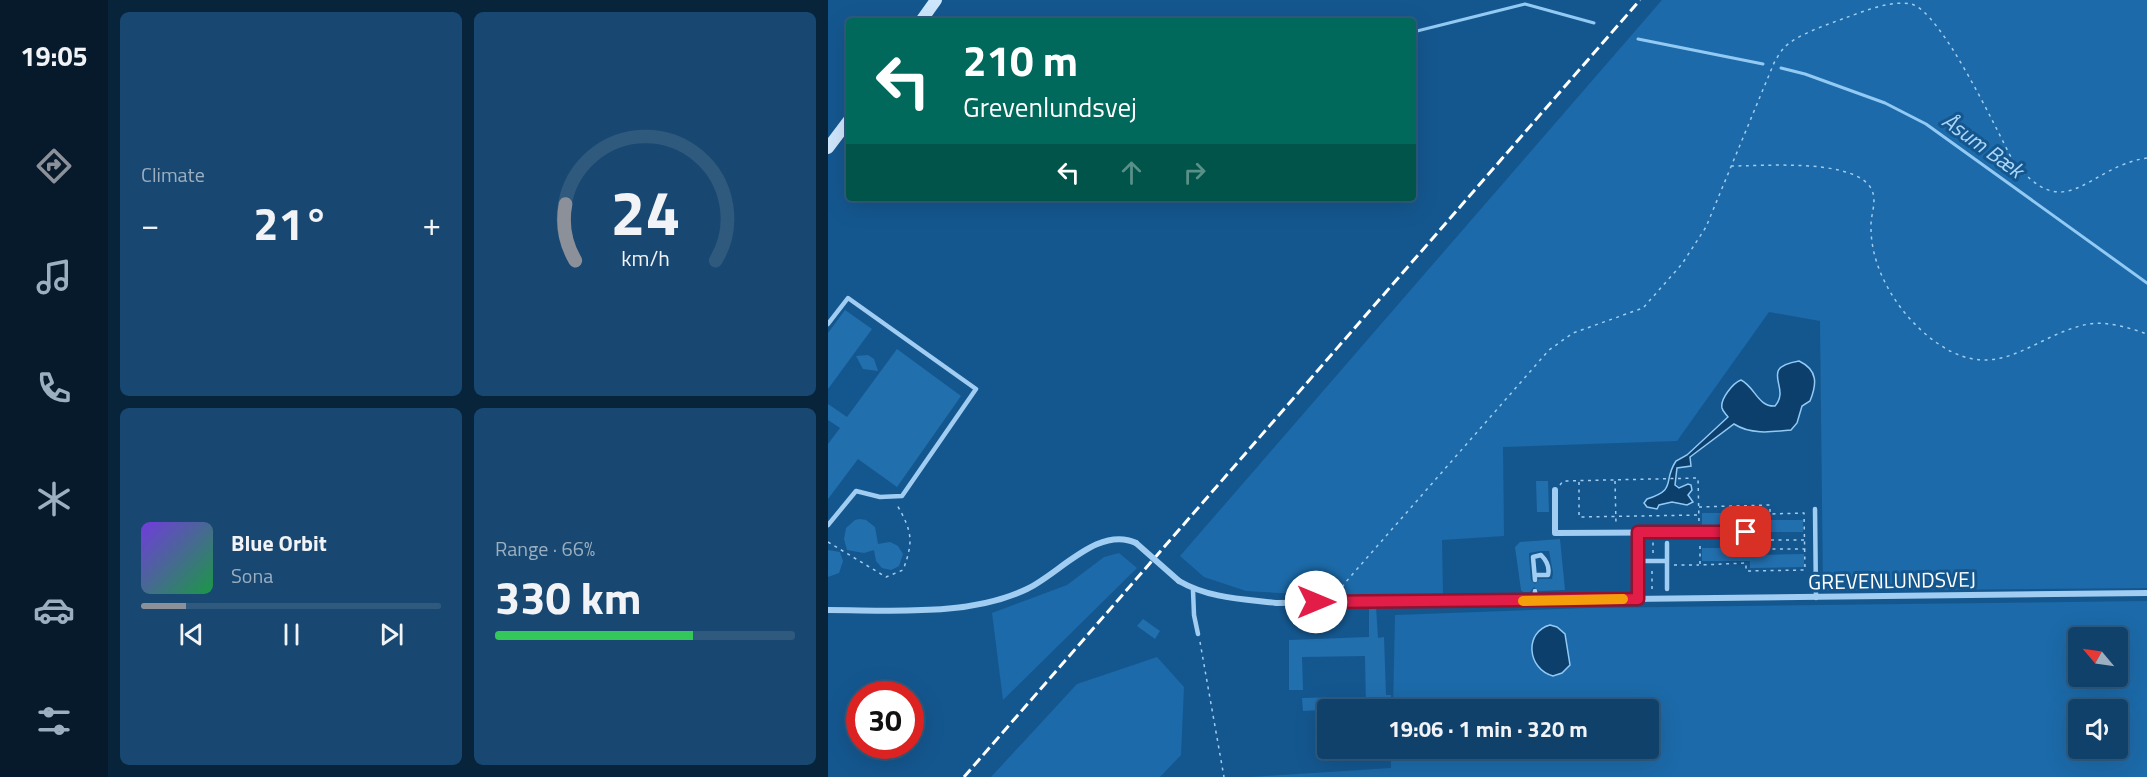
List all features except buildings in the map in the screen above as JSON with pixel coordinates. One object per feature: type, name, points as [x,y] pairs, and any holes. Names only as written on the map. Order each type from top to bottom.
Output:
[{"type":"main road","points":[[923,18],[936,0]]},
{"type":"main road","points":[[828,148],[846,124]]},
{"type":"street","points":[[1555,490],[1556,533],[1746,532]]},
{"type":"street","points":[[1638,532],[1638,599]]},
{"type":"street","name":"GREVENLUNDSVEJ","points":[[828,610],[966,608],[1000,601],[1030,588],[1094,545],[1118,538],[1136,543],[1179,581],[1193,590],[1223,597],[1276,603],[2147,593]]},
{"type":"lane","points":[[828,324],[848,298],[976,389],[902,496],[880,497],[856,490],[828,525]]},
{"type":"lane","points":[[1815,509],[1816,597]]},
{"type":"lane","points":[[1667,543],[1667,589]]},
{"type":"lane","points":[[1541,555],[1546,560],[1548,575],[1535,577],[1533,557],[1541,555]]},
{"type":"lane","points":[[1638,561],[1667,563]]},
{"type":"lane","points":[[1193,590],[1194,615],[1198,634]]},
{"type":"lane","points":[[1535,591],[1535,601]]},
{"type":"path","points":[[1337,602],[1344,584],[1549,350],[1573,333],[1643,308],[1682,264],[1706,227],[1774,63],[1785,46],[1822,26],[1874,8],[1898,3],[1913,4],[1925,12],[1957,55],[2012,159],[2038,186],[2051,192],[2068,193],[2131,160],[2147,158]]},
{"type":"path","points":[[1730,166],[1807,165],[1835,169],[1853,175],[1869,185],[1875,204],[1870,226],[1874,250],[1883,278],[1897,303],[1913,321],[1940,344],[1966,358],[1982,361],[2003,358],[2060,333],[2090,324],[2113,325],[2147,334]]},
{"type":"path","points":[[1555,490],[1563,481],[1677,479]]},
{"type":"path","points":[[1615,480],[1616,533]]},
{"type":"path","points":[[1579,481],[1580,517],[1699,515]]},
{"type":"path","points":[[828,542],[886,577],[903,570],[910,552],[909,526],[892,496]]},
{"type":"path","points":[[1804,540],[1767,540],[1766,549],[1816,548]]},
{"type":"path","points":[[1667,563],[1700,564]]},
{"type":"path","points":[[1198,634],[1224,777]]},
{"type":"shaded area","points":[[1662,0],[2147,0],[2147,588],[1823,591],[1820,321],[1769,312],[1677,441],[1503,447],[1504,536],[1442,540],[1443,594],[1330,596],[1246,591],[1204,577],[1180,556]]},
{"type":"shaded area","points":[[1799,361],[1813,373],[1815,383],[1810,401],[1802,406],[1797,423],[1791,430],[1754,431],[1734,424],[1690,457],[1691,466],[1677,468],[1675,485],[1679,488],[1691,485],[1692,490],[1688,495],[1693,502],[1687,505],[1672,502],[1659,505],[1657,509],[1647,507],[1644,503],[1647,499],[1663,492],[1666,488],[1676,461],[1687,455],[1728,417],[1722,409],[1722,404],[1734,384],[1741,380],[1760,400],[1775,406],[1780,392],[1777,373],[1787,364]]},
{"type":"shaded area","points":[[1119,553],[1137,568],[1003,700],[992,613],[1067,585],[1104,557]]},
{"type":"shaded area","points":[[2147,601],[2147,777],[1250,777],[1391,768],[1391,759],[1659,759],[1659,699],[1393,699],[1395,615],[1587,608]]},
{"type":"shaded area","points":[[1550,625],[1557,627],[1565,634],[1570,665],[1562,673],[1553,676],[1538,666],[1532,650],[1536,635]]},
{"type":"shaded area","points":[[1157,657],[1184,687],[1181,755],[1160,777],[991,777],[1077,684]]},
{"type":"waterway","name":"Åsum Bæk","points":[[1416,31],[1525,4],[1594,23]]},
{"type":"waterway","name":"Åsum Bæk","points":[[1638,39],[1763,64]]},
{"type":"waterway","name":"Åsum Bæk","points":[[1781,68],[1805,74],[1885,103],[1926,124],[2147,283]]},
{"type":"railway","points":[[964,777],[1640,0]]},
{"type":"slow traffic","points":[[1523,601],[1623,599]]},
{"type":"route","points":[[1316,602],[1638,599],[1638,532],[1746,532]]}]
